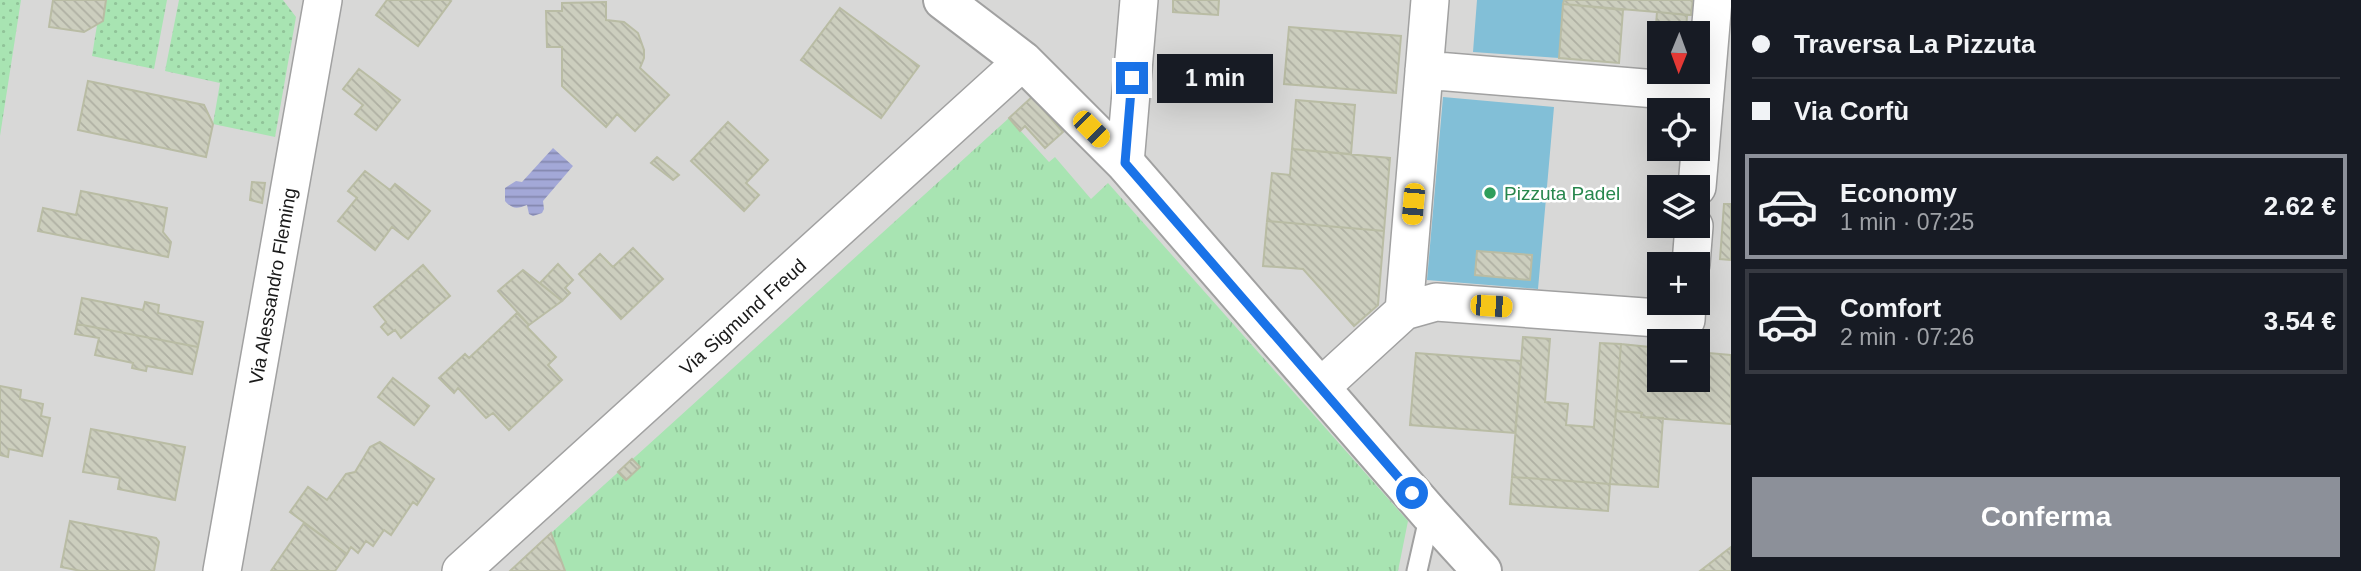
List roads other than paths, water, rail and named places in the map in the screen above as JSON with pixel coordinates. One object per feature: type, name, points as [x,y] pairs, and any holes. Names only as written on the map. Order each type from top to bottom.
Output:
[{"type":"street","name":"Via Alessandro Fleming","points":[[222,571],[323,0]]},
{"type":"street","points":[[943,0],[1023,61],[1125,163],[1482,571]]},
{"type":"street","points":[[1125,163],[1139,0]]},
{"type":"street","points":[[1404,311],[1430,0]]},
{"type":"street","points":[[1698,175],[1713,0]]},
{"type":"street","name":"Via Sigmund Freud","points":[[461,571],[1023,61]]},
{"type":"street","points":[[1424,70],[1705,93]]},
{"type":"street","points":[[1321,387],[1404,311],[1436,302],[1686,320],[1686,315]]},
{"type":"lane","points":[[1417,571],[1430,514]]},
{"type":"place","name":"Pizzuta Padel","points":[[1490,193]]}]
